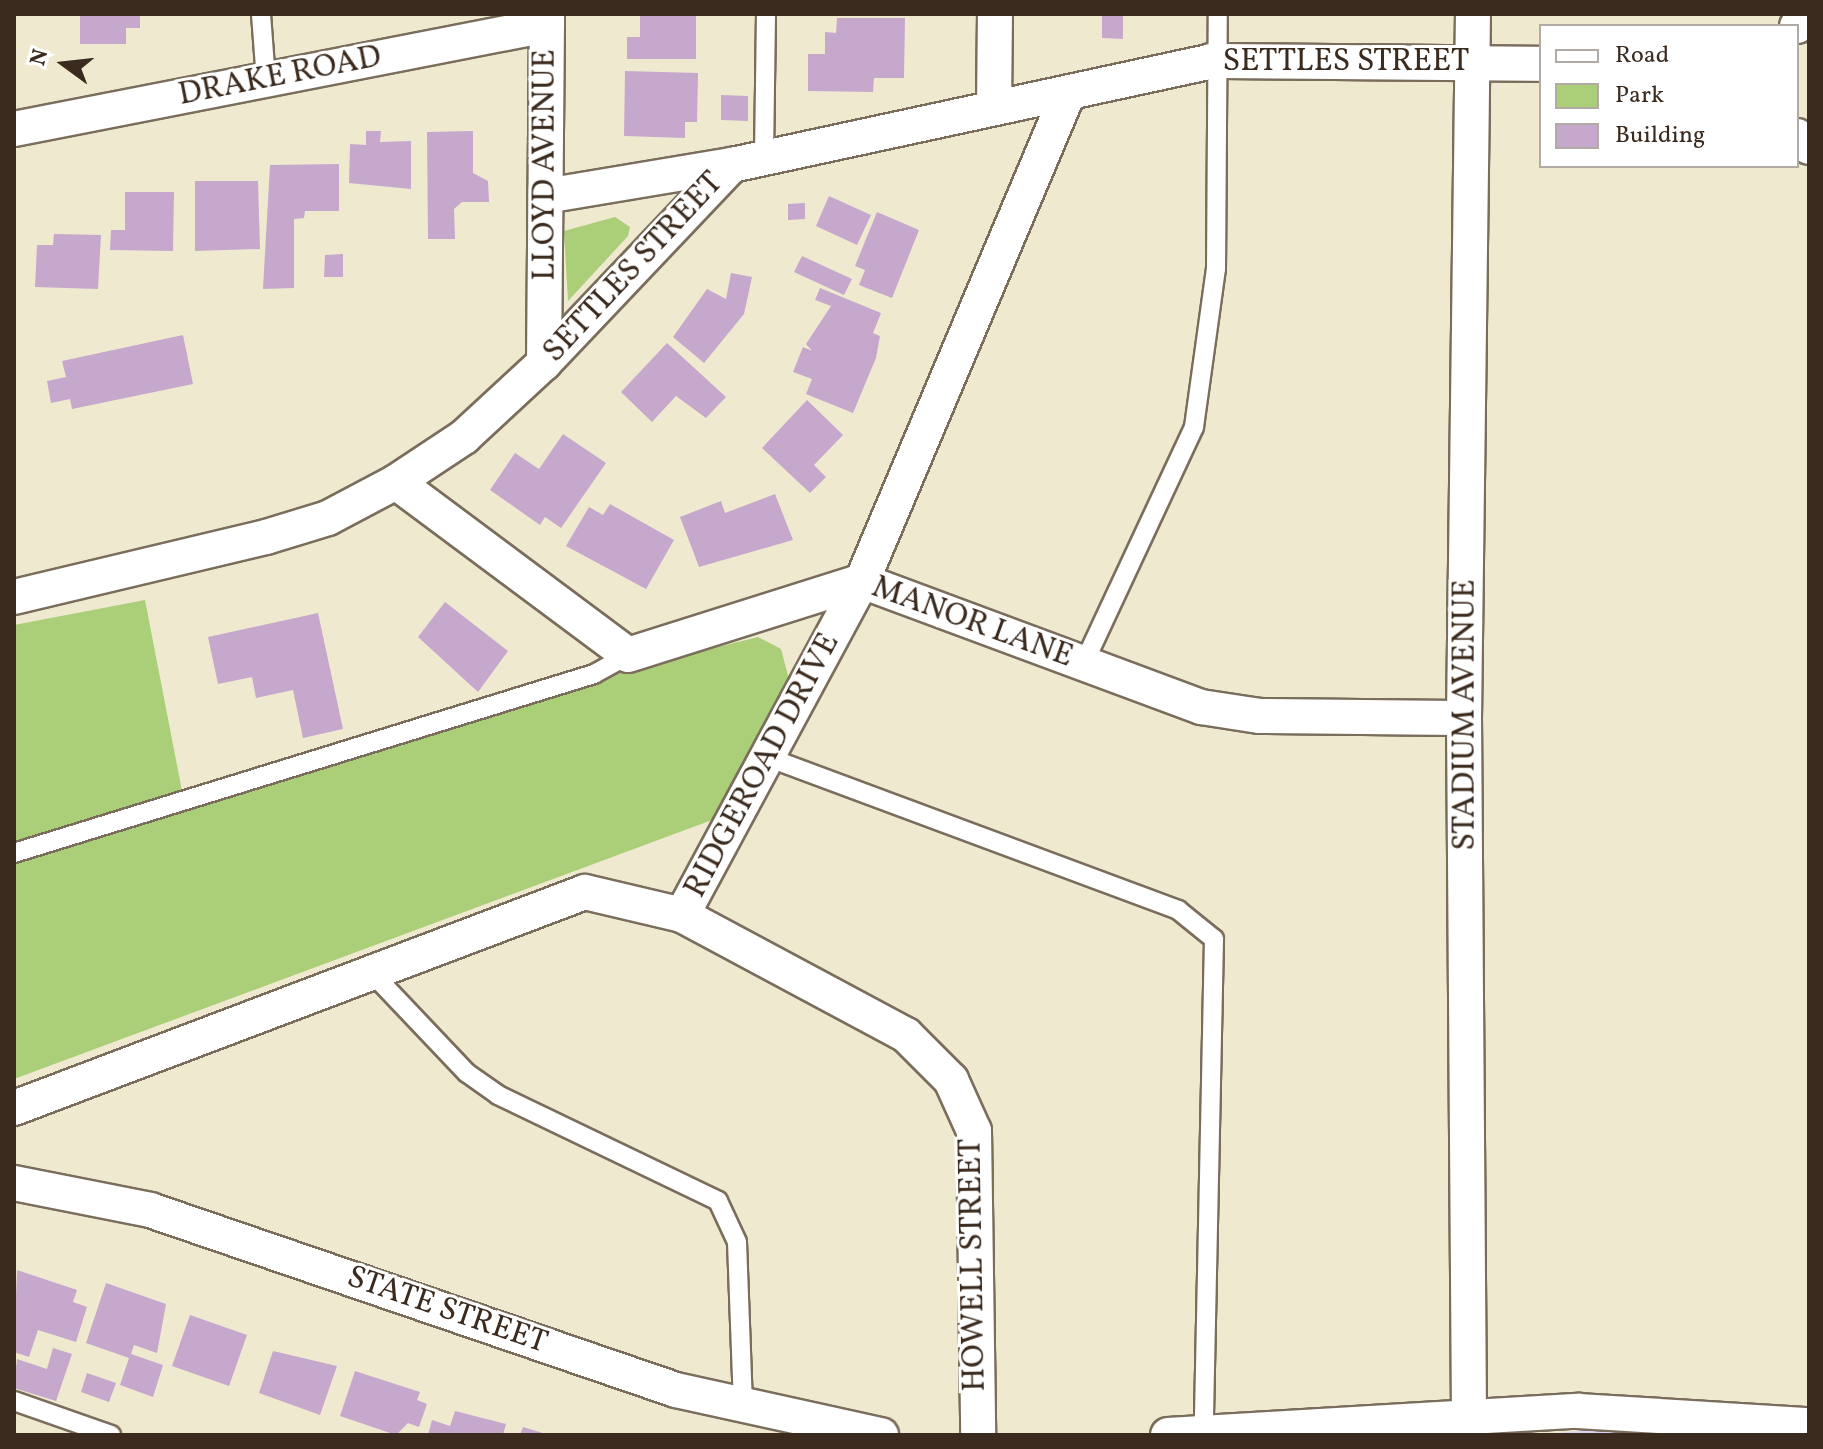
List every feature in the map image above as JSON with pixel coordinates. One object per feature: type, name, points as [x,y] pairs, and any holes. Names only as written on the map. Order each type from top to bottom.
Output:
[{"type":"street","points":[[994,108],[995,14]]},
{"type":"street","name":"STADIUM AVENUE","points":[[1469,1416],[1464,718],[1473,14]]},
{"type":"street","name":"DRAKE ROAD","points":[[14,129],[266,80],[547,20]]},
{"type":"street","name":"LLOYD AVENUE","points":[[544,363],[547,20]]},
{"type":"street","name":"SETTLES STREET","points":[[14,597],[266,537],[328,518],[396,482],[464,437],[544,363],[748,161],[994,108],[1067,96],[1217,60],[1539,64]]},
{"type":"street","name":"RIDGEROAD DRIVE","points":[[14,1108],[585,892],[682,915],[862,581],[1067,96]]},
{"type":"street","points":[[546,196],[748,161]]},
{"type":"street","points":[[396,482],[628,655]]},
{"type":"street","name":"MANOR LANE","points":[[628,655],[862,581],[1201,707],[1260,716],[1464,718]]},
{"type":"street","name":"HOWELL STREET","points":[[682,915],[906,1035],[951,1080],[974,1131],[978,1435]]},
{"type":"street","name":"STATE STREET","points":[[14,1183],[150,1210],[753,1418],[881,1435]]},
{"type":"street","points":[[1168,1435],[1469,1416],[1694,1413],[1809,1425]]},
{"type":"lane","points":[[261,14],[266,80]]},
{"type":"lane","points":[[748,161],[766,14]]},
{"type":"lane","points":[[1084,663],[1194,427],[1216,269],[1218,14]]},
{"type":"lane","points":[[14,853],[594,674],[628,655]]},
{"type":"lane","points":[[767,757],[1178,910],[1214,939],[1204,1433]]},
{"type":"lane","points":[[372,973],[467,1073],[498,1095],[718,1201],[737,1242],[753,1418]]},
{"type":"lane","points":[[14,1401],[111,1435]]},
{"type":"shaded area","points":[[1596,1429],[1650,1431],[1693,1435],[1539,1435]]},
{"type":"green space","points":[[615,217],[630,227],[628,236],[568,301],[564,231]]},
{"type":"green space","points":[[145,600],[182,791],[14,842],[14,625]]},
{"type":"green space","points":[[758,637],[781,649],[790,683],[712,820],[14,1079],[14,861],[621,671]]},
{"type":"building","points":[[80,14],[140,14],[140,28],[126,28],[126,44],[80,44]]},
{"type":"building","points":[[640,14],[696,14],[696,59],[627,59],[627,37],[640,37]]},
{"type":"building","points":[[1102,14],[1123,14],[1123,39],[1102,38]]},
{"type":"building","points":[[837,18],[905,18],[904,78],[874,78],[873,92],[808,91],[808,54],[825,54],[825,32],[836,33]]},
{"type":"building","points":[[625,71],[698,73],[697,122],[685,122],[685,138],[624,136]]},
{"type":"building","points":[[721,95],[748,96],[748,121],[721,120]]},
{"type":"building","points":[[366,131],[381,131],[380,142],[411,141],[411,189],[349,183],[350,144],[366,145]]},
{"type":"building","points":[[473,131],[473,173],[488,181],[489,202],[462,202],[454,209],[455,239],[428,239],[427,132]]},
{"type":"building","points":[[339,164],[339,211],[305,211],[304,218],[294,219],[294,288],[263,289],[270,165]]},
{"type":"building","points":[[195,181],[258,181],[260,249],[195,251]]},
{"type":"building","points":[[125,192],[174,192],[173,251],[110,250],[111,230],[125,230]]},
{"type":"building","points":[[829,196],[871,215],[857,245],[816,226]]},
{"type":"building","points":[[805,203],[805,219],[788,220],[788,204]]},
{"type":"building","points":[[877,212],[919,230],[892,298],[859,285],[865,270],[855,266]]},
{"type":"building","points":[[54,234],[101,235],[98,289],[35,287],[37,245],[53,245]]},
{"type":"building","points":[[343,254],[343,277],[324,277],[325,255]]},
{"type":"building","points":[[802,256],[852,279],[844,295],[794,272]]},
{"type":"building","points":[[731,273],[752,277],[744,314],[704,363],[673,337],[707,289],[726,299]]},
{"type":"building","points":[[820,288],[881,313],[873,333],[880,336],[876,358],[853,413],[806,394],[812,379],[793,372],[803,347],[812,351],[806,344],[831,306],[815,300]]},
{"type":"building","points":[[183,335],[193,384],[72,409],[70,399],[51,403],[47,381],[66,377],[62,361]]},
{"type":"building","points":[[667,343],[726,397],[706,418],[676,396],[652,422],[621,392]]},
{"type":"building","points":[[807,400],[843,435],[814,465],[826,477],[810,493],[762,448]]},
{"type":"building","points":[[563,434],[606,463],[561,528],[545,517],[540,525],[490,490],[515,453],[539,469]]},
{"type":"building","points":[[775,494],[793,540],[699,567],[680,517],[721,501],[725,513]]},
{"type":"building","points":[[610,504],[674,540],[646,589],[566,546],[589,507],[603,515]]},
{"type":"building","points":[[445,602],[508,651],[478,692],[418,637]]},
{"type":"building","points":[[318,613],[343,729],[303,738],[293,690],[256,698],[252,677],[218,684],[208,637]]},
{"type":"building","points":[[17,1270],[77,1290],[73,1302],[87,1307],[76,1342],[38,1330],[29,1357],[14,1352]]},
{"type":"building","points":[[106,1283],[166,1304],[157,1353],[134,1345],[131,1354],[163,1365],[153,1397],[120,1385],[129,1358],[86,1343]]},
{"type":"building","points":[[190,1315],[247,1335],[229,1386],[172,1366]]},
{"type":"building","points":[[53,1348],[72,1354],[56,1401],[14,1388],[17,1359],[47,1369]]},
{"type":"building","points":[[273,1351],[337,1366],[320,1415],[259,1393]]},
{"type":"building","points":[[355,1371],[420,1392],[417,1400],[427,1404],[419,1427],[408,1423],[396,1435],[340,1416]]},
{"type":"building","points":[[87,1373],[116,1383],[109,1402],[81,1392]]},
{"type":"building","points":[[455,1411],[506,1424],[503,1435],[428,1435],[432,1420],[450,1426]]},
{"type":"building","points":[[523,1427],[546,1434],[546,1435],[520,1435]]}]
